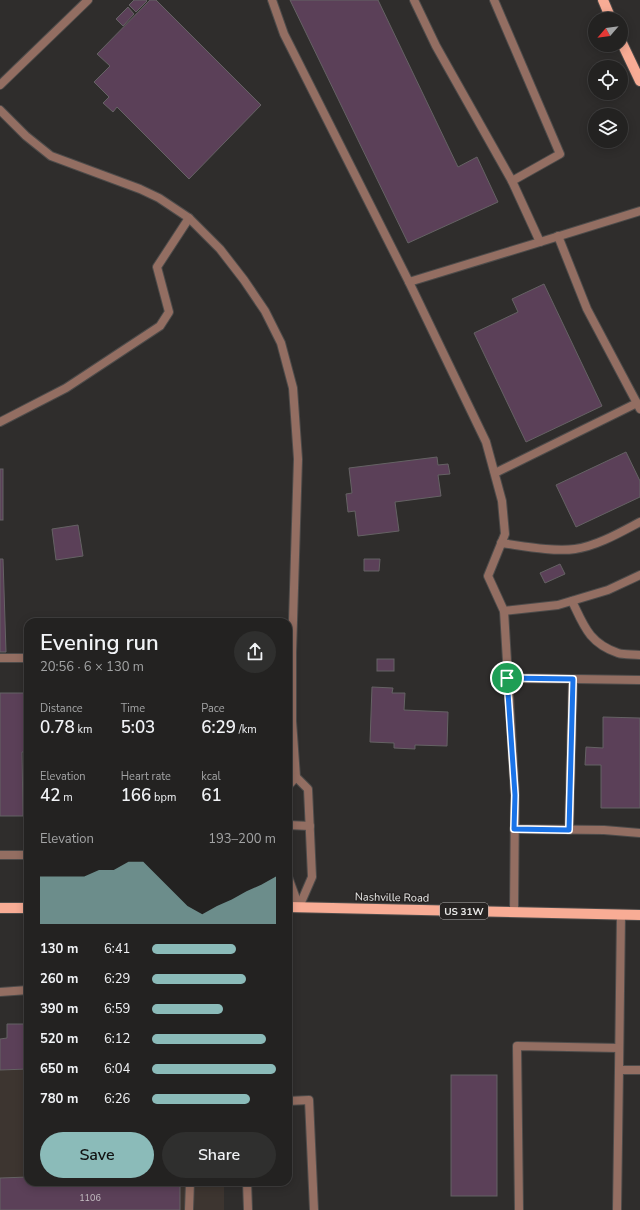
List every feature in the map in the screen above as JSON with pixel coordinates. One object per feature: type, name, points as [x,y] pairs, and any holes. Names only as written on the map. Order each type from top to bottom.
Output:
[{"type":"main road","points":[[603,0],[608,12]]},
{"type":"main road","points":[[627,52],[640,81]]},
{"type":"main road","name":"Nashville Road","points":[[292,907],[640,915]]},
{"type":"main road","points":[[0,908],[24,908]]},
{"type":"street","points":[[0,84],[88,0]]},
{"type":"street","points":[[272,0],[284,34],[409,282],[486,442],[495,473],[502,501],[505,534],[488,576],[504,611],[515,795],[514,912]]},
{"type":"street","points":[[414,0],[436,46],[512,181],[540,242]]},
{"type":"street","points":[[494,0],[560,154],[512,181]]},
{"type":"street","points":[[0,110],[26,136],[51,156],[140,189],[159,198],[189,218],[220,249],[244,280],[265,311],[281,342],[293,388],[298,459],[291,618]]},
{"type":"street","points":[[409,282],[640,211]]},
{"type":"street","points":[[0,422],[66,388],[160,326],[169,312],[158,267],[189,218]]},
{"type":"street","points":[[495,473],[638,406],[587,309],[558,236]]},
{"type":"street","points":[[502,543],[552,549],[575,549],[598,542],[640,522]]},
{"type":"street","points":[[504,611],[558,605],[608,590],[640,575]]},
{"type":"street","points":[[572,601],[585,628],[596,642],[619,653],[640,655]]},
{"type":"street","points":[[0,658],[24,658]]},
{"type":"street","points":[[507,678],[640,680]]},
{"type":"street","points":[[569,830],[573,679]]},
{"type":"street","points":[[292,778],[308,789],[312,876],[299,907]]},
{"type":"street","points":[[292,825],[310,826]]},
{"type":"street","points":[[514,829],[640,833]]},
{"type":"street","points":[[0,855],[24,855]]},
{"type":"street","points":[[292,888],[299,907]]},
{"type":"street","points":[[617,1210],[620,1048],[620,914]]},
{"type":"street","points":[[0,992],[24,990]]},
{"type":"street","points":[[518,1210],[517,1046],[620,1048]]},
{"type":"street","points":[[619,1070],[640,1070]]},
{"type":"street","points":[[292,1101],[309,1100],[314,1210]]},
{"type":"street","points":[[189,1210],[190,1186]]},
{"type":"street","points":[[247,1186],[248,1210]]},
{"type":"shaded area","points":[[0,1070],[24,1070],[24,1186],[224,1186],[224,1210],[0,1210]]},
{"type":"building","points":[[134,0],[147,1],[136,12],[129,5]]},
{"type":"building","points":[[150,0],[156,0],[261,105],[189,179],[117,107],[113,112],[103,103],[109,97],[94,82],[110,66],[97,54]]},
{"type":"building","points":[[290,0],[378,0],[458,167],[477,157],[498,202],[408,243]]},
{"type":"building","points":[[128,7],[134,14],[123,26],[116,19]]},
{"type":"building","points":[[544,284],[602,406],[526,442],[474,333],[518,312],[512,299]]},
{"type":"building","points":[[626,452],[640,481],[640,497],[576,527],[556,485]]},
{"type":"building","points":[[437,457],[438,465],[448,464],[450,474],[438,475],[441,496],[395,502],[399,531],[358,536],[355,511],[348,512],[346,494],[352,493],[349,468]]},
{"type":"building","points":[[0,469],[3,469],[3,520],[0,520]]},
{"type":"building","points":[[78,525],[83,556],[56,560],[52,529]]},
{"type":"building","points":[[0,559],[3,559],[6,652],[0,652]]},
{"type":"building","points":[[364,559],[380,559],[379,571],[364,571]]},
{"type":"building","points":[[560,564],[565,574],[545,583],[540,573]]},
{"type":"building","points":[[377,659],[394,659],[394,671],[377,671]]},
{"type":"building","points":[[372,687],[393,688],[392,693],[405,693],[404,710],[448,712],[447,746],[415,745],[415,749],[394,748],[394,743],[370,742]]},
{"type":"building","points":[[0,693],[24,693],[24,752],[22,752],[23,816],[0,816]]},
{"type":"building","points":[[603,717],[640,718],[640,808],[601,808],[601,765],[585,765],[586,747],[603,748]]},
{"type":"building","points":[[7,1024],[24,1024],[24,1069],[0,1070],[0,1039],[7,1038]]},
{"type":"building","points":[[451,1075],[497,1075],[497,1196],[451,1196]]},
{"type":"building","points":[[24,1177],[24,1186],[180,1186],[180,1210],[0,1210],[0,1178]]},
{"type":"route","points":[[507,678],[573,679],[569,830],[514,829],[515,795],[507,678]]}]
